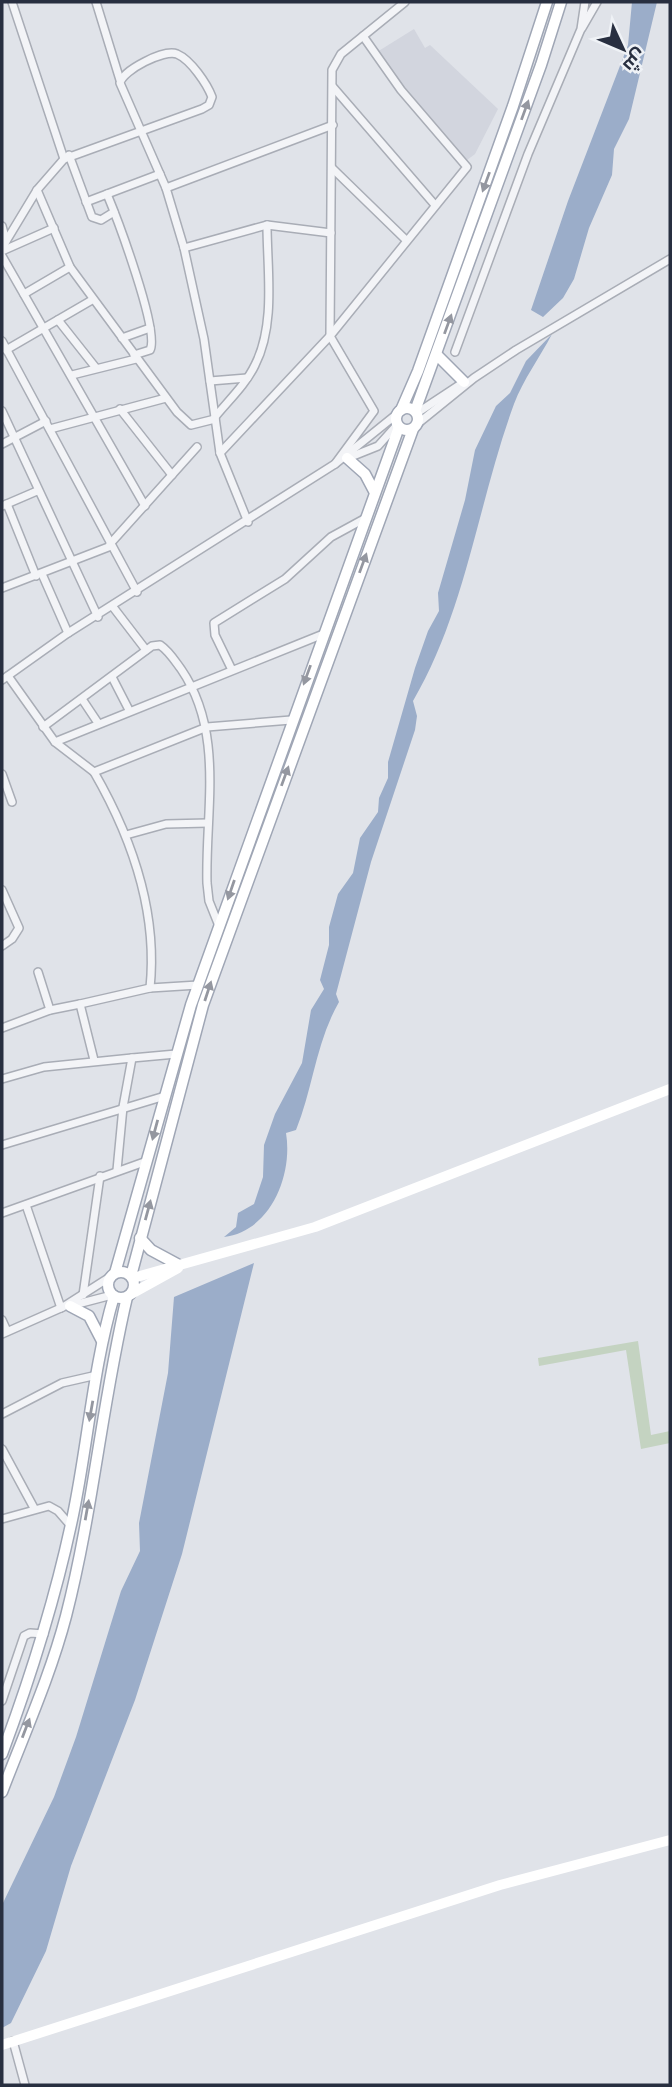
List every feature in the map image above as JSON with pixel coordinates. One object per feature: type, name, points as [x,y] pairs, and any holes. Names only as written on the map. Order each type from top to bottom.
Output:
[{"type":"main road","points":[[2,1754],[44,1634],[71,1526],[113,1295],[107,1286],[147,1161],[176,1054],[291,720],[513,106],[547,2]]},
{"type":"main road","points":[[2,1792],[45,1681],[66,1617],[132,1277],[187,1057],[232,921],[415,427],[416,412],[541,65],[561,2]]},
{"type":"main road","points":[[437,355],[469,380]]},
{"type":"main road","points":[[399,419],[416,412]]},
{"type":"main road","points":[[399,419],[415,427]]},
{"type":"main road","points":[[346,458],[365,474],[374,491]]},
{"type":"main road","points":[[112,1275],[124,1272],[132,1277],[315,1227],[670,1089]]},
{"type":"main road","points":[[141,1238],[151,1250],[181,1264]]},
{"type":"main road","points":[[113,1295],[129,1295],[181,1264]]},
{"type":"main road","points":[[64,1307],[89,1316],[103,1341]]},
{"type":"main road","points":[[2,2045],[500,1885],[670,1840]]},
{"type":"street","points":[[12,2],[66,157],[86,202],[96,220],[114,212]]},
{"type":"street","points":[[96,2],[120,80],[166,188],[184,248],[210,381],[220,453],[248,522]]},
{"type":"street","points":[[335,464],[374,411],[330,336],[335,61],[405,2]]},
{"type":"street","points":[[581,29],[585,2]]},
{"type":"street","points":[[455,352],[535,136],[581,29],[597,2]]},
{"type":"street","points":[[220,453],[330,336],[467,167],[401,90],[363,36]]},
{"type":"street","points":[[3,249],[37,190],[66,157],[206,107],[212,101],[211,94],[189,65],[174,53],[132,68],[120,80]]},
{"type":"street","points":[[333,87],[435,205]]},
{"type":"street","points":[[166,188],[332,125]]},
{"type":"street","points":[[332,168],[406,240]]},
{"type":"street","points":[[86,202],[160,174]]},
{"type":"street","points":[[37,190],[70,267],[166,398],[191,425],[215,418],[247,378],[260,353],[265,332],[267,225]]},
{"type":"street","points":[[72,375],[143,355],[152,347],[150,328],[107,194]]},
{"type":"street","points":[[184,248],[267,225],[331,233]]},
{"type":"street","points":[[2,226],[3,249],[24,294],[72,375],[91,416],[145,506]]},
{"type":"street","points":[[3,249],[54,228]]},
{"type":"street","points":[[416,412],[670,259]]},
{"type":"street","points":[[24,294],[70,267]]},
{"type":"street","points":[[6,350],[92,300]]},
{"type":"street","points":[[58,320],[96,368]]},
{"type":"street","points":[[122,338],[150,328]]},
{"type":"street","points":[[2,341],[137,592]]},
{"type":"street","points":[[210,381],[247,378]]},
{"type":"street","points":[[415,427],[469,380]]},
{"type":"street","points":[[2,444],[48,425],[166,398]]},
{"type":"street","points":[[120,409],[172,475]]},
{"type":"street","points":[[2,411],[97,617]]},
{"type":"street","points":[[346,458],[399,419]]},
{"type":"street","points":[[150,988],[151,948],[145,898],[126,835],[94,772],[55,742],[4,678],[68,633],[248,522],[335,464],[382,443],[399,419]]},
{"type":"street","points":[[2,588],[111,545],[197,447]]},
{"type":"street","points":[[37,491],[4,503],[68,633]]},
{"type":"street","points":[[232,670],[215,635],[214,623],[285,579],[331,537],[364,519]]},
{"type":"street","points":[[113,607],[146,650]]},
{"type":"street","points":[[55,742],[321,635]]},
{"type":"street","points":[[43,727],[146,650],[155,645],[165,648],[192,685],[207,727],[210,751],[207,883],[209,901],[219,926]]},
{"type":"street","points":[[112,677],[129,710]]},
{"type":"street","points":[[82,699],[98,723]]},
{"type":"street","points":[[94,772],[207,727],[291,720]]},
{"type":"street","points":[[2,774],[12,802]]},
{"type":"street","points":[[126,835],[166,824],[208,823]]},
{"type":"street","points":[[2,890],[19,928],[12,939],[2,946]]},
{"type":"street","points":[[38,972],[50,1010]]},
{"type":"street","points":[[2,1028],[50,1010],[150,988],[198,985]]},
{"type":"street","points":[[80,1004],[94,1060]]},
{"type":"street","points":[[2,1079],[44,1067],[176,1054]]},
{"type":"street","points":[[117,1170],[123,1107],[132,1058]]},
{"type":"street","points":[[2,1145],[164,1096]]},
{"type":"street","points":[[2,1213],[147,1161]]},
{"type":"street","points":[[83,1295],[100,1176]]},
{"type":"street","points":[[26,1205],[64,1307]]},
{"type":"street","points":[[64,1307],[112,1275]]},
{"type":"street","points":[[2,1320],[5,1332],[64,1307],[113,1295]]},
{"type":"street","points":[[2,1414],[62,1383],[97,1376]]},
{"type":"street","points":[[2,1449],[34,1508]]},
{"type":"street","points":[[2,1519],[49,1506],[58,1510],[71,1526]]},
{"type":"street","points":[[2,1701],[24,1636],[30,1633],[44,1634]]},
{"type":"street","points":[[13,2041],[25,2085]]},
{"type":"shaded area","points":[[414,29],[425,48],[430,45],[498,109],[475,154],[467,160],[411,98],[377,52]]},
{"type":"green space","points":[[638,1341],[651,1435],[670,1431],[670,1443],[641,1449],[626,1350],[539,1366],[538,1358]]},
{"type":"water","points":[[632,2],[657,2],[629,119],[614,149],[612,175],[589,228],[574,279],[563,298],[543,317],[531,310],[568,201],[628,45]]},
{"type":"water","points":[[552,334],[514,404],[501,441],[459,593],[431,666],[413,701],[417,716],[415,730],[371,862],[336,994],[339,1002],[325,1033],[296,1130],[286,1133],[286,1166],[282,1183],[266,1213],[240,1233],[224,1237],[236,1227],[238,1213],[254,1204],[263,1177],[264,1145],[275,1114],[302,1063],[311,1010],[324,989],[320,980],[338,894],[353,873],[360,838],[378,812],[379,798],[388,778],[388,762],[415,668],[428,631],[439,611],[438,593],[465,500],[475,450],[496,406],[510,393],[526,361]]},
{"type":"water","points":[[254,1263],[182,1554],[135,1700],[71,1866],[46,1951],[11,2023],[2,2028],[2,1905],[54,1797],[76,1737],[121,1591],[140,1551],[139,1523],[168,1373],[174,1297]]}]
